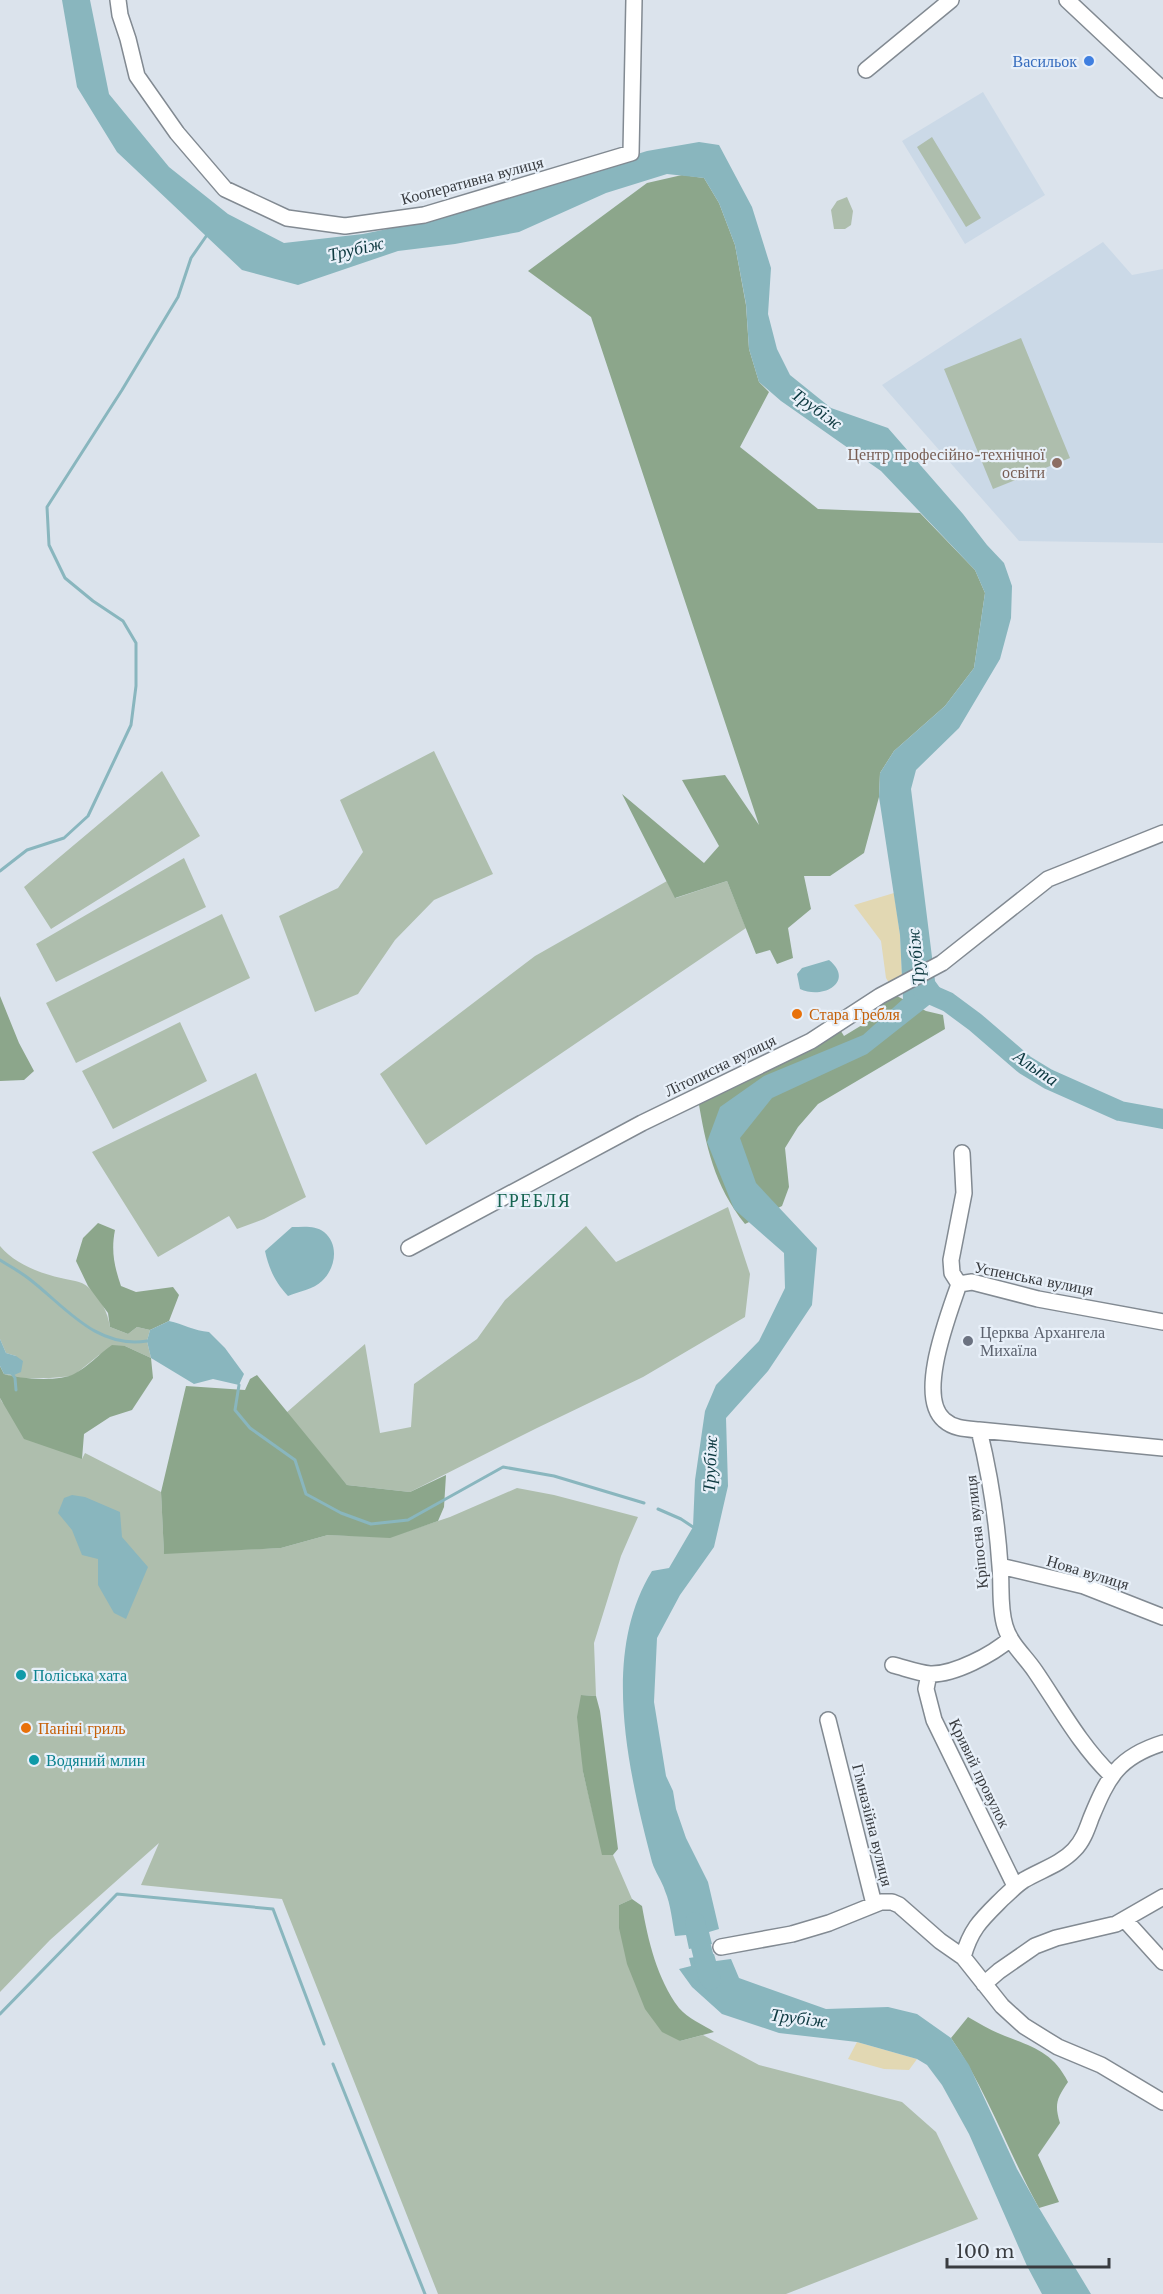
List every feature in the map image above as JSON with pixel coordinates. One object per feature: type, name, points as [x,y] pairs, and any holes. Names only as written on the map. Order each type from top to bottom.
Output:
[{"type":"street","name":"Кооперативна вулиця","points":[[118,0],[118,8],[137,76],[177,133],[225,189],[287,218],[345,226],[424,215],[631,153],[634,0]]},
{"type":"street","points":[[866,70],[951,0]]},
{"type":"street","points":[[1067,0],[1163,90]]},
{"type":"street","name":"Літописна вулиця","points":[[409,1248],[642,1123],[811,1041],[900,985],[942,963],[1048,879],[1163,833]]},
{"type":"street","name":"Успенська вулиця","points":[[962,1153],[964,1193],[951,1260],[952,1274],[959,1284],[972,1282],[1038,1299],[1163,1322]]},
{"type":"street","points":[[959,1284],[936,1363],[933,1387],[934,1405],[940,1417],[949,1424],[979,1430],[1163,1448]]},
{"type":"street","name":"Кріпосна вулиця","points":[[979,1430],[991,1488],[1000,1566],[1002,1612],[1010,1640],[1034,1669],[1088,1750],[1111,1775]]},
{"type":"street","name":"Нова вулиця","points":[[1000,1566],[1084,1586],[1163,1617]]},
{"type":"street","points":[[894,1665],[929,1674],[944,1672],[983,1658],[1010,1640]]},
{"type":"street","name":"Кривий провулок","points":[[929,1674],[926,1689],[934,1720],[1015,1886]]},
{"type":"street","name":"Гімназійна вулиця","points":[[828,1720],[874,1904],[886,1901],[899,1905],[940,1941],[963,1957],[1012,2017],[1037,2036],[1101,2065],[1163,2103]]},
{"type":"street","points":[[963,1957],[976,1926],[1015,1886],[1060,1861],[1077,1846],[1085,1834],[1111,1775],[1133,1755],[1163,1743]]},
{"type":"street","points":[[984,1984],[999,1971],[1041,1944],[1125,1920],[1163,1897]]},
{"type":"street","points":[[721,1947],[792,1934],[829,1923],[874,1904]]},
{"type":"street","points":[[1125,1920],[1163,1962]]},
{"type":"shaded area","points":[[983,92],[1045,195],[965,244],[902,141]]},
{"type":"shaded area","name":"Центр професійно-технічної освіти","points":[[1103,242],[1132,275],[1163,269],[1163,543],[1019,541],[882,385]]},
{"type":"green space","points":[[932,137],[981,218],[966,227],[917,147]]},
{"type":"green space","points":[[682,175],[704,178],[719,203],[735,245],[746,305],[749,349],[759,382],[769,392],[740,447],[818,509],[920,513],[975,570],[985,593],[974,668],[945,706],[894,751],[880,773],[879,797],[864,853],[830,876],[804,876],[811,909],[788,928],[793,958],[777,964],[770,950],[756,954],[727,881],[675,898],[622,794],[704,863],[719,846],[682,780],[725,775],[759,825],[591,317],[528,271],[647,183]]},
{"type":"green space","points":[[847,197],[853,211],[851,225],[845,229],[834,229],[831,210],[837,201]]},
{"type":"green space","points":[[1021,338],[1070,458],[993,489],[944,369]]},
{"type":"green space","points":[[434,751],[493,874],[434,900],[395,940],[358,994],[315,1012],[279,916],[338,888],[363,852],[340,800]]},
{"type":"green space","points":[[162,771],[200,836],[51,929],[24,887]]},
{"type":"green space","points":[[184,858],[206,907],[56,982],[36,944]]},
{"type":"green space","points":[[667,881],[676,898],[727,881],[746,928],[426,1145],[380,1074],[535,956]]},
{"type":"green space","points":[[222,914],[250,978],[76,1063],[46,1003]]},
{"type":"green space","points":[[893,994],[926,1011],[943,1015],[945,1029],[818,1104],[798,1127],[785,1148],[789,1187],[782,1206],[745,1224],[734,1209],[719,1180],[708,1149],[698,1099],[839,1028],[844,1036],[885,1011],[880,1003]]},
{"type":"green space","points":[[0,996],[19,1043],[34,1071],[24,1080],[0,1081]]},
{"type":"green space","points":[[180,1022],[207,1081],[113,1129],[82,1071]]},
{"type":"green space","points":[[256,1073],[306,1197],[264,1219],[237,1229],[229,1216],[158,1257],[92,1152]]},
{"type":"green space","points":[[728,1207],[750,1274],[745,1317],[643,1377],[410,1492],[347,1485],[286,1413],[365,1344],[380,1433],[411,1427],[414,1384],[477,1339],[505,1300],[586,1226],[616,1262]]},
{"type":"green space","points":[[98,1223],[115,1230],[114,1258],[121,1286],[136,1292],[173,1287],[179,1295],[169,1321],[150,1330],[137,1327],[128,1334],[110,1327],[108,1313],[88,1286],[76,1261],[83,1238]]},
{"type":"green space","points":[[0,1246],[13,1258],[28,1267],[85,1285],[103,1305],[110,1327],[128,1334],[137,1327],[150,1330],[147,1341],[151,1358],[125,1346],[99,1355],[73,1376],[15,1378],[4,1374],[14,1375],[16,1356],[6,1353],[0,1339]]},
{"type":"green space","points":[[112,1345],[125,1346],[151,1358],[153,1378],[132,1410],[110,1417],[84,1434],[82,1459],[24,1439],[0,1398],[0,1366],[4,1374],[19,1377],[49,1379],[68,1377],[84,1368]]},
{"type":"green space","points":[[257,1375],[347,1485],[410,1492],[446,1475],[444,1507],[438,1521],[390,1538],[328,1535],[281,1548],[164,1554],[161,1492],[186,1386],[245,1390],[250,1379]]},
{"type":"green space","points":[[0,1398],[2,1402],[82,1459],[85,1453],[161,1492],[164,1553],[281,1548],[328,1535],[390,1537],[450,1517],[517,1488],[554,1495],[638,1517],[621,1556],[594,1643],[596,1696],[581,1695],[583,1772],[603,1855],[613,1855],[632,1899],[619,1905],[680,2041],[703,2035],[759,2065],[902,2102],[936,2132],[978,2219],[786,2294],[438,2294],[282,1899],[141,1885],[159,1843],[50,1940],[0,1992]]},
{"type":"green space","points":[[581,1695],[596,1696],[600,1711],[618,1849],[613,1855],[602,1855],[583,1772],[577,1717]]},
{"type":"green space","points":[[632,1899],[642,1906],[654,1959],[671,1997],[686,2015],[714,2032],[680,2041],[662,2032],[645,2009],[627,1964],[619,1928],[619,1905]]},
{"type":"green space","points":[[968,2017],[1049,2057],[1068,2082],[1058,2101],[1057,2111],[1060,2123],[1038,2155],[1059,2202],[1039,2208],[976,2079],[951,2038]]},
{"type":"sand","points":[[894,893],[900,935],[902,977],[893,989],[886,978],[881,941],[854,905]]},
{"type":"sand","points":[[857,2042],[917,2059],[909,2070],[884,2069],[848,2059]]},
{"type":"water","points":[[62,0],[90,0],[109,94],[169,167],[228,214],[284,243],[363,234],[426,221],[498,202],[564,177],[647,151],[699,142],[719,145],[752,207],[771,268],[768,314],[777,349],[790,375],[831,408],[888,428],[1004,563],[1012,586],[1011,618],[1000,659],[959,728],[916,770],[911,789],[935,981],[948,999],[943,1003],[933,1002],[867,1054],[772,1098],[740,1138],[756,1183],[817,1248],[812,1305],[768,1371],[726,1418],[728,1486],[714,1547],[680,1595],[657,1638],[654,1702],[666,1776],[673,1791],[676,1809],[686,1838],[708,1882],[719,1929],[709,1932],[712,1944],[689,1949],[686,1935],[675,1936],[669,1902],[652,1862],[635,1791],[624,1715],[623,1677],[627,1639],[636,1604],[652,1571],[669,1568],[693,1527],[695,1480],[705,1411],[716,1385],[759,1341],[785,1288],[784,1253],[734,1209],[707,1142],[720,1107],[764,1076],[863,1035],[903,999],[900,935],[879,797],[880,773],[894,751],[945,706],[974,668],[985,593],[975,570],[881,471],[781,401],[759,382],[749,349],[746,304],[735,245],[719,203],[704,178],[667,174],[606,193],[519,232],[455,244],[398,251],[298,285],[242,270],[117,152],[77,87]]},
{"type":"water","points":[[829,960],[839,975],[838,981],[833,986],[818,992],[800,989],[797,974],[802,968]]},
{"type":"water","points":[[292,1227],[313,1227],[324,1232],[332,1243],[334,1257],[330,1270],[319,1284],[288,1296],[273,1275],[265,1251]]},
{"type":"water","points":[[169,1321],[209,1332],[225,1348],[244,1374],[239,1385],[213,1379],[194,1384],[151,1358],[147,1341],[150,1330]]},
{"type":"water","points":[[0,1339],[6,1353],[23,1361],[21,1372],[14,1375],[4,1374],[0,1366]]},
{"type":"water","points":[[72,1495],[85,1497],[120,1512],[122,1537],[148,1567],[126,1619],[114,1613],[98,1585],[98,1559],[82,1555],[72,1530],[58,1513],[64,1498]]},
{"type":"water","points":[[714,1954],[716,1961],[731,1959],[739,1978],[826,2009],[888,2007],[917,2014],[951,2038],[969,2065],[1017,2169],[1091,2294],[1042,2294],[1027,2266],[969,2134],[942,2085],[927,2065],[917,2059],[857,2042],[779,2033],[722,2014],[692,1987],[679,1969],[691,1966],[689,1958]]},
{"type":"waterway","points":[[0,871],[27,850],[64,838],[88,816],[131,725],[136,686],[136,643],[123,621],[93,601],[65,578],[49,545],[47,507],[178,297],[191,258],[207,235]]},
{"type":"waterway","name":"Альта","points":[[923,991],[948,1002],[1025,1065],[1048,1079],[1120,1111],[1163,1119]]},
{"type":"waterway","points":[[0,1260],[28,1278],[96,1332],[128,1342],[147,1341]]},
{"type":"waterway","points":[[11,1372],[15,1378],[16,1390]]},
{"type":"waterway","points":[[239,1385],[235,1410],[250,1428],[295,1460],[306,1494],[341,1513],[371,1524],[408,1520],[503,1467],[554,1476],[644,1503]]},
{"type":"waterway","points":[[658,1509],[693,1527]]},
{"type":"waterway","points":[[0,2014],[117,1894],[273,1909],[324,2044]]},
{"type":"waterway","name":"Трубіж","points":[[695,1922],[711,1980]]},
{"type":"waterway","points":[[333,2064],[425,2294]]},
{"type":"place","name":"Васильок","points":[[1089,61]]},
{"type":"place","name":"Центр професійно-технічної освіти","points":[[1057,463]]},
{"type":"place","name":"Стара Гребля","points":[[797,1014]]},
{"type":"place","name":"Церква Архангела Михаїла","points":[[968,1341]]},
{"type":"place","name":"Поліська хата","points":[[21,1675]]},
{"type":"place","name":"Паніні гриль","points":[[26,1728]]},
{"type":"place","name":"Водяний млин","points":[[34,1760]]},
{"type":"district","name":"ГРЕБЛЯ","points":[[534,1201]]}]
